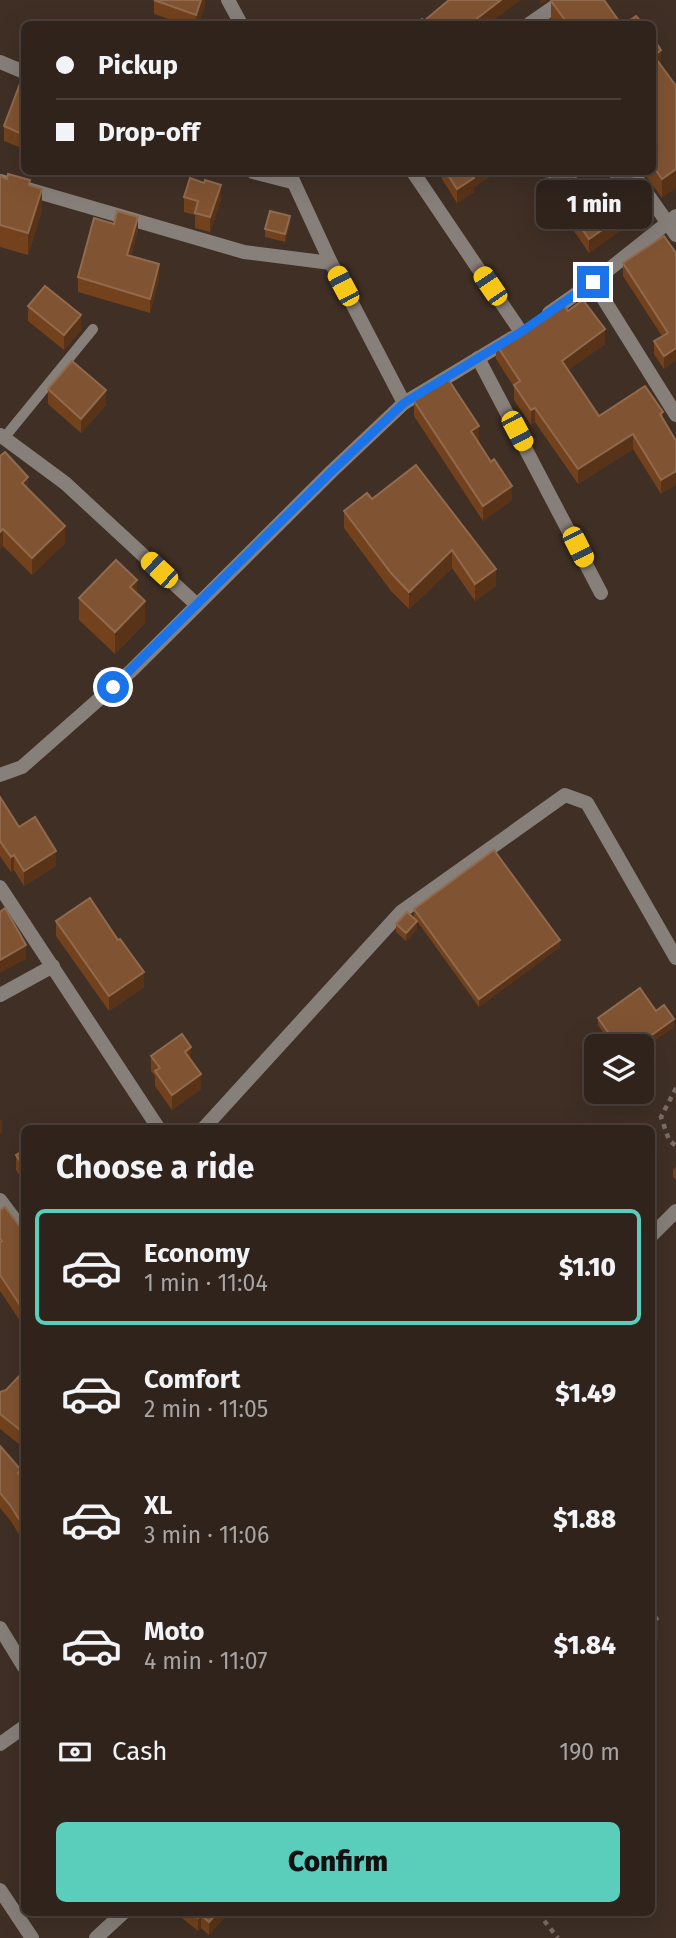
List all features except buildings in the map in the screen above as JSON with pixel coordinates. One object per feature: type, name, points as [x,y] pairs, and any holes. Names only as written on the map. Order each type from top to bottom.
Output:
[{"type":"street","points":[[228,0],[239,21]]},
{"type":"street","points":[[533,21],[564,0]]},
{"type":"street","points":[[0,62],[21,71]]},
{"type":"street","points":[[415,175],[531,325]]},
{"type":"street","points":[[635,175],[672,218],[676,235]]},
{"type":"street","points":[[291,177],[331,262],[404,403]]},
{"type":"street","points":[[0,181],[244,253],[331,262]]},
{"type":"street","points":[[0,775],[22,767],[131,671],[404,403],[531,325],[593,282],[672,218]]},
{"type":"street","points":[[593,282],[676,415]]},
{"type":"street","points":[[478,358],[601,593]]},
{"type":"street","points":[[2,436],[65,483],[197,605]]},
{"type":"street","points":[[207,1125],[401,912],[565,795],[587,803],[676,958]]},
{"type":"street","points":[[0,887],[156,1125]]},
{"type":"street","points":[[0,995],[53,966]]},
{"type":"street","points":[[0,1200],[21,1227]]},
{"type":"street","points":[[655,1232],[676,1211]]},
{"type":"street","points":[[0,1628],[21,1662]]},
{"type":"street","points":[[0,1744],[21,1729]]},
{"type":"street","points":[[0,1889],[32,1938]]},
{"type":"street","points":[[96,1938],[120,1916]]},
{"type":"lane","points":[[2,436],[93,329]]},
{"type":"path","points":[[676,1088],[661,1117],[669,1140],[676,1146]]},
{"type":"path","points":[[540,1916],[558,1938]]},
{"type":"route","points":[[113,687],[404,403],[521,332],[593,282]]}]
